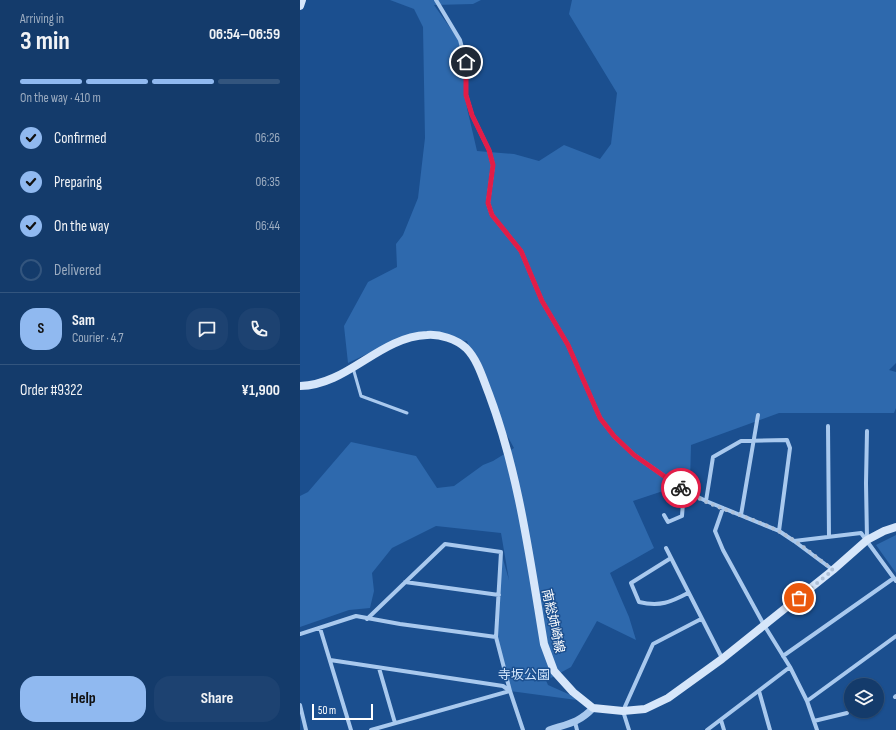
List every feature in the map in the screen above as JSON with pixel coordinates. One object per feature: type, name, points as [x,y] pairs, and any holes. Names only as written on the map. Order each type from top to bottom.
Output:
[{"type":"main road","points":[[300,6],[302,0]]},
{"type":"main road","name":"南総姉崎線","points":[[300,386],[317,385],[330,380],[403,339],[438,335],[456,342],[466,348],[475,359],[497,415],[508,451],[520,507],[544,644],[554,672],[573,692],[593,708]]},
{"type":"main road","points":[[593,708],[622,711],[645,709],[668,698],[722,659],[833,570],[867,540],[884,531],[896,527]]},
{"type":"street","points":[[436,0],[460,40],[466,62],[466,95],[472,115],[489,150],[493,165],[488,203],[492,215],[521,251],[542,301],[568,345],[600,418],[614,436],[634,455],[684,490],[706,501],[778,531],[833,570]]},
{"type":"street","points":[[741,515],[758,415]]},
{"type":"street","points":[[828,426],[828,537]]},
{"type":"street","points":[[867,432],[867,540]]},
{"type":"street","points":[[706,501],[713,457],[741,442],[754,440],[787,440],[790,448],[778,531]]},
{"type":"street","points":[[664,515],[668,522],[682,516],[684,490]]},
{"type":"street","points":[[723,508],[715,531],[723,550],[764,625],[790,667],[807,701],[817,730]]},
{"type":"street","points":[[783,656],[895,579],[861,533],[794,541]]},
{"type":"street","points":[[367,619],[445,544],[501,552],[496,637],[510,691],[523,730]]},
{"type":"street","points":[[666,548],[722,659]]},
{"type":"street","points":[[671,558],[631,583],[639,602],[650,604],[672,602],[688,593]]},
{"type":"street","points":[[405,582],[499,595]]},
{"type":"street","points":[[300,634],[356,616],[367,619],[496,637]]},
{"type":"street","points":[[629,730],[622,711],[654,644],[701,619]]},
{"type":"street","points":[[320,628],[351,730]]},
{"type":"street","points":[[807,701],[896,636]]},
{"type":"street","points":[[330,660],[502,686],[510,691]]},
{"type":"street","points":[[707,730],[790,667]]},
{"type":"street","points":[[379,668],[395,723]]},
{"type":"street","points":[[371,730],[380,729],[395,723],[510,691]]},
{"type":"street","points":[[759,691],[770,730]]},
{"type":"street","points":[[300,705],[306,730]]},
{"type":"street","points":[[549,730],[575,722],[585,717],[593,708]]},
{"type":"street","points":[[814,721],[844,714]]},
{"type":"street","points":[[721,720],[724,730]]},
{"type":"street","points":[[575,722],[577,730]]},
{"type":"lane","points":[[352,367],[360,396],[406,413]]},
{"type":"green space","name":"寺坂公園","points":[[390,0],[481,0],[473,4],[434,5],[463,46],[467,108],[477,151],[514,154],[539,161],[564,145],[600,159],[611,144],[617,93],[569,14],[572,0],[896,0],[896,363],[889,370],[896,372],[896,408],[894,413],[779,413],[691,445],[690,482],[633,501],[654,548],[610,573],[629,617],[636,640],[597,621],[571,667],[549,679],[541,669],[548,685],[584,701],[510,691],[496,637],[501,552],[509,580],[501,533],[436,526],[392,548],[372,573],[374,591],[370,608],[349,610],[300,627],[300,496],[308,492],[351,442],[416,456],[437,488],[454,486],[483,465],[493,461],[514,448],[498,419],[467,341],[407,335],[348,363],[344,326],[368,282],[397,267],[396,244],[403,235],[418,198],[425,138],[423,27],[414,9]]},
{"type":"green space","points":[[896,535],[896,573],[876,545]]},
{"type":"way so far","points":[[681,488],[706,501],[778,531],[833,570],[799,598]]},
{"type":"route","points":[[466,62],[466,95],[472,115],[489,150],[493,165],[488,203],[492,215],[521,251],[542,301],[568,345],[600,418],[614,436],[634,455],[681,488]]}]
